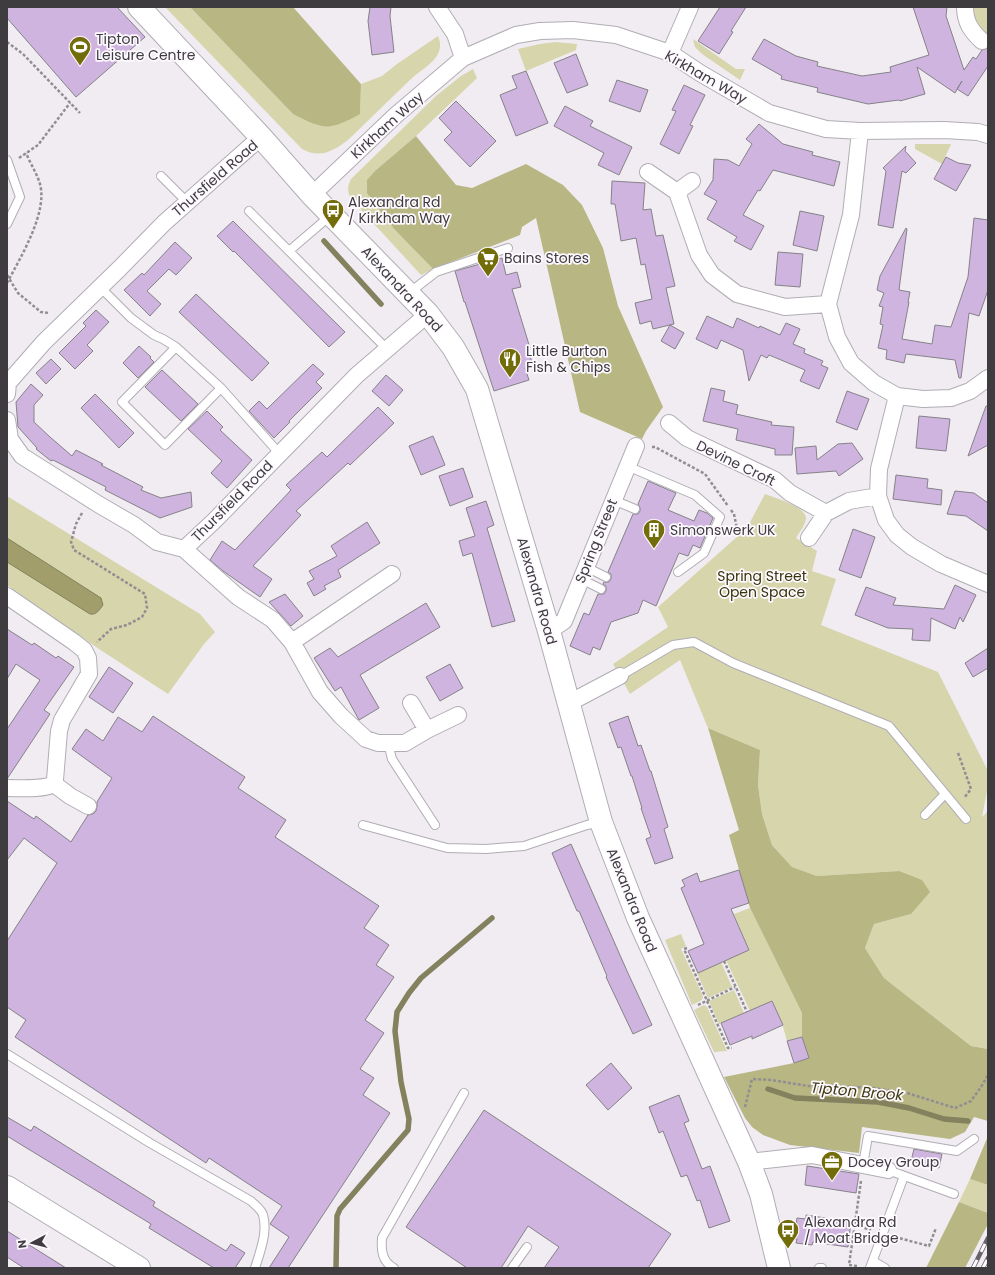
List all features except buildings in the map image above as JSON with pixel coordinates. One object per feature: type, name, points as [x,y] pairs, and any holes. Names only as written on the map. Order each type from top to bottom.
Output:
[{"type":"main road","name":"Alexandra Road","points":[[139,7],[261,137],[312,195],[428,314],[453,347],[477,389],[549,631],[601,822],[638,918],[749,1162],[761,1194],[779,1268]]},
{"type":"main road","points":[[7,1187],[139,1268]]},
{"type":"street","points":[[437,7],[455,34],[463,58]]},
{"type":"street","points":[[670,53],[690,7]]},
{"type":"street","points":[[965,7],[964,14],[967,25],[982,42]]},
{"type":"street","name":"Kirkham Way","points":[[312,195],[396,114],[463,58],[516,35],[540,30],[573,30],[616,35],[670,53],[700,73],[769,113],[826,129],[944,130],[988,134]]},
{"type":"street","points":[[860,130],[851,215],[828,304],[837,337],[851,363],[874,383],[897,396],[923,399],[951,398],[970,391],[988,378]]},
{"type":"street","name":"Thursfield Road","points":[[7,394],[8,383],[44,342],[164,223],[261,137]]},
{"type":"street","points":[[648,172],[676,192],[700,256],[712,274],[737,294],[785,307],[828,304]]},
{"type":"street","points":[[676,192],[692,181]]},
{"type":"street","name":"Thursfield Road","points":[[7,420],[10,439],[22,456],[134,525],[158,542],[184,549],[214,521],[357,375],[428,314]]},
{"type":"street","points":[[897,396],[879,468],[878,496],[886,520],[897,535],[912,547],[941,564],[988,584]]},
{"type":"street","name":"Devine Croft","points":[[668,423],[687,438],[775,480],[790,493],[826,513]]},
{"type":"street","name":"Spring Street","points":[[549,631],[564,620],[636,446]]},
{"type":"street","points":[[809,538],[826,513],[849,501],[878,496]]},
{"type":"street","points":[[184,549],[238,597],[273,620],[292,642],[320,692],[341,716],[366,738],[378,743],[405,743],[427,730],[458,715]]},
{"type":"street","points":[[292,642],[392,574]]},
{"type":"street","points":[[7,596],[74,642],[84,650],[88,658],[90,674],[62,720],[59,731],[54,784]]},
{"type":"street","points":[[569,703],[620,676]]},
{"type":"street","points":[[411,703],[427,730]]},
{"type":"street","points":[[7,788],[44,787],[54,784]]},
{"type":"street","points":[[54,784],[70,796],[88,806]]},
{"type":"street","points":[[749,1162],[812,1155],[888,1170]]},
{"type":"lane","points":[[7,224],[20,197],[8,162]]},
{"type":"lane","points":[[161,176],[187,202]]},
{"type":"lane","points":[[249,211],[387,349]]},
{"type":"lane","points":[[289,251],[331,214]]},
{"type":"lane","points":[[408,293],[436,272],[508,248]]},
{"type":"lane","points":[[100,287],[132,318],[154,335],[176,347],[221,388],[279,453]]},
{"type":"lane","points":[[176,347],[122,402],[165,445],[221,388]]},
{"type":"lane","points":[[627,466],[695,495],[720,517],[704,553],[678,572]]},
{"type":"lane","points":[[613,500],[635,509]]},
{"type":"lane","points":[[583,573],[606,577]]},
{"type":"lane","points":[[583,573],[601,589]]},
{"type":"lane","points":[[620,676],[673,645],[694,642],[733,664],[888,726],[966,819]]},
{"type":"lane","points":[[388,743],[392,759],[435,826]]},
{"type":"lane","points":[[925,816],[945,794]]},
{"type":"lane","points":[[363,825],[448,848],[486,849],[524,846],[587,825],[601,822]]},
{"type":"lane","points":[[7,1054],[150,1143],[251,1201],[263,1214],[265,1231],[255,1268]]},
{"type":"lane","points":[[394,1268],[389,1265],[384,1258],[381,1249],[382,1238],[464,1093]]},
{"type":"lane","points":[[863,1165],[868,1136],[957,1151],[974,1139]]},
{"type":"lane","points":[[888,1170],[954,1194]]},
{"type":"lane","points":[[885,1268],[869,1265],[883,1233],[904,1176]]},
{"type":"lane","points":[[512,1268],[527,1247]]},
{"type":"path","points":[[7,42],[22,54],[80,113]]},
{"type":"path","points":[[8,162],[38,145],[70,103]]},
{"type":"path","points":[[7,283],[34,229],[42,198],[40,182],[26,153]]},
{"type":"path","points":[[7,275],[18,293],[41,312],[50,313],[67,319]]},
{"type":"path","points":[[636,446],[655,447],[705,474],[734,514],[737,529]]},
{"type":"path","points":[[86,654],[111,629],[127,625],[142,617],[147,608],[145,594],[74,550],[71,542],[76,524],[90,499]]},
{"type":"path","points":[[957,808],[971,789],[958,753]]},
{"type":"path","points":[[687,948],[684,950],[728,1048],[732,1048]]},
{"type":"path","points":[[724,961],[746,1012]]},
{"type":"path","points":[[681,1012],[736,987]]},
{"type":"path","points":[[731,1124],[743,1116],[752,1079],[772,1080],[808,1086],[872,1088],[907,1093],[955,1108],[971,1101],[988,1075]]},
{"type":"path","points":[[863,1165],[849,1265],[869,1265]]},
{"type":"path","points":[[855,1225],[929,1246],[936,1228]]},
{"type":"green space","points":[[165,7],[190,7],[293,114],[360,114],[361,84],[382,76],[438,36],[440,41],[440,49],[431,63],[411,79],[349,139],[332,150],[315,153],[302,149]]},
{"type":"green space","points":[[972,7],[988,7],[988,39],[974,24]]},
{"type":"green space","points":[[693,39],[736,69],[745,69],[740,80],[702,54],[695,47]]},
{"type":"green space","points":[[555,42],[577,44],[576,50],[526,71],[518,49]]},
{"type":"green space","points":[[473,69],[477,78],[416,136],[376,170],[395,230],[433,269],[421,275],[352,200],[348,192],[349,185],[351,179],[436,96],[461,76]]},
{"type":"green space","points":[[915,144],[951,144],[942,164],[915,149]]},
{"type":"green space","name":"Spring Street Open Space","points":[[765,494],[789,503],[801,510],[806,518],[805,523],[796,538],[817,551],[812,571],[836,579],[821,625],[938,672],[988,771],[988,786],[982,817],[988,811],[988,1049],[971,1046],[884,978],[865,948],[874,924],[911,914],[899,871],[817,876],[792,867],[772,845],[762,814],[758,785],[760,750],[708,728],[680,660],[630,694],[613,664],[668,627],[658,607],[747,528]]},
{"type":"green space","points":[[7,496],[200,614],[215,632],[204,644],[168,694],[99,649],[7,585]]},
{"type":"green space","points":[[750,908],[802,1013],[802,1037],[787,1041],[782,1023],[772,1001],[750,1011],[726,960],[749,950],[734,914]]},
{"type":"green space","points":[[681,934],[686,946],[681,949],[703,996],[702,1000],[692,1005],[665,940]]},
{"type":"green space","points":[[721,962],[732,987],[708,998],[697,973]]},
{"type":"green space","points":[[734,990],[744,1013],[719,1024],[709,1001]]},
{"type":"green space","points":[[704,1005],[707,1007],[727,1051],[714,1052],[694,1010]]},
{"type":"green space","points":[[970,1179],[988,1185],[988,1213],[959,1202]]},
{"type":"shaded area","points":[[190,7],[293,7],[361,84],[360,114],[333,126],[320,126],[293,114]]},
{"type":"shaded area","points":[[416,136],[456,185],[472,188],[526,164],[563,185],[582,205],[603,248],[618,306],[663,407],[642,439],[580,412],[536,218],[522,227],[520,235],[433,269],[395,230],[367,193],[367,180],[376,170]]},
{"type":"shaded area","points":[[7,538],[101,598],[103,605],[96,613],[90,614],[7,562]]},
{"type":"shaded area","points":[[708,728],[760,750],[758,785],[762,814],[772,845],[792,867],[817,876],[899,871],[922,880],[930,892],[911,914],[874,924],[865,948],[884,978],[971,1046],[988,1049],[988,1121],[974,1117],[965,1132],[950,1139],[862,1127],[859,1153],[790,1145],[763,1135],[752,1127],[745,1118],[724,1077],[794,1063],[809,1058],[802,1037],[802,1013],[750,908],[729,835],[739,830]]},
{"type":"shaded area","points":[[988,1136],[988,1185],[970,1179]]},
{"type":"shaded area","points":[[959,1202],[988,1213],[988,1224],[965,1268],[926,1268]]},
{"type":"waterway","points":[[324,241],[381,304]]},
{"type":"waterway","points":[[336,1268],[337,1216],[340,1209],[408,1130],[409,1119],[401,1082],[395,1031],[397,1012],[421,978],[492,918]]},
{"type":"waterway","name":"Tipton Brook","points":[[768,1089],[795,1098],[878,1102],[909,1108],[944,1119],[968,1121]]},
{"type":"railway","points":[[973,1268],[988,1238]]},
{"type":"railway","points":[[983,1268],[988,1258]]},
{"type":"place","name":"Tipton Leisure Centre","points":[[80,66]]},
{"type":"place","name":"Alexandra Rd / Kirkham Way","points":[[333,230]]},
{"type":"place","name":"Bains Stores","points":[[488,278]]},
{"type":"place","name":"Little Burton Fish & Chips","points":[[510,378]]},
{"type":"place","name":"Simonswerk UK","points":[[654,550]]},
{"type":"place","name":"Docey Group","points":[[832,1182]]},
{"type":"place","name":"Alexandra Rd / Moat Bridge","points":[[788,1250]]}]
